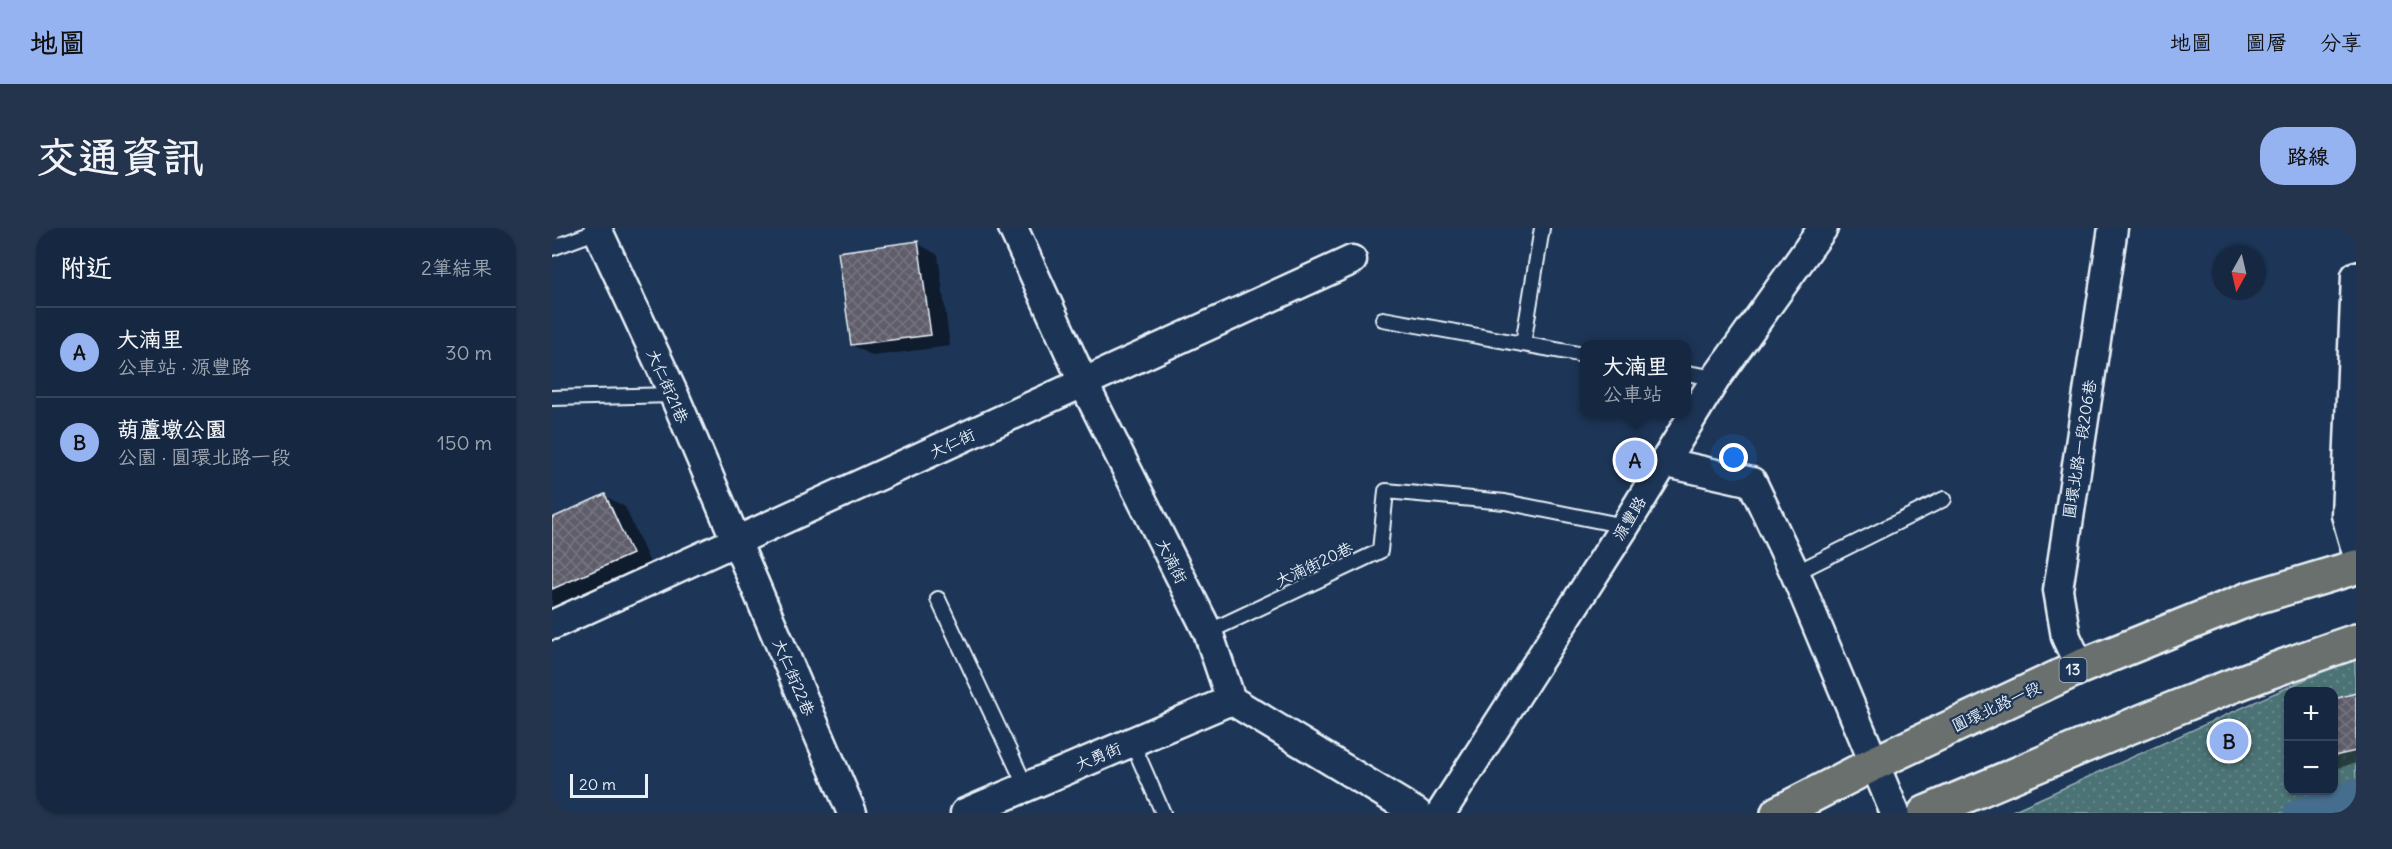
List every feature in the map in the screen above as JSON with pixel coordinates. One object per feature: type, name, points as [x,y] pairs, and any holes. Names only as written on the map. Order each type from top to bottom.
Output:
[{"type":"main road","name":"圓環北路一段","points":[[1796,809],[1873,764],[2080,667],[2248,599],[2356,567]]},
{"type":"main road","points":[[1925,813],[2199,697],[2356,641]]},
{"type":"street","name":"大湳街","points":[[1013,228],[1083,382],[1208,632],[1231,700]]},
{"type":"street","name":"源豐路","points":[[1691,418],[1716,378],[1823,228]]},
{"type":"street","name":"圓環北路一段206巷","points":[[2080,667],[2066,637],[2058,590],[2113,228]]},
{"type":"street","name":"大仁街21巷","points":[[603,230],[736,541]]},
{"type":"street","name":"大仁街","points":[[552,625],[1352,260]]},
{"type":"street","points":[[2356,276],[2346,514],[2356,550]]},
{"type":"street","name":"源豐路","points":[[1441,813],[1625,526],[1691,418]]},
{"type":"street","points":[[1663,462],[1752,482],[1795,573],[1895,813]]},
{"type":"street","name":"大仁街22巷","points":[[736,541],[852,813]]},
{"type":"street","points":[[1231,700],[1417,813]]},
{"type":"street","name":"大勇街","points":[[965,813],[1231,700]]},
{"type":"lane","points":[[1523,344],[1542,228]]},
{"type":"lane","points":[[552,248],[603,230]]},
{"type":"lane","points":[[1383,319],[1580,354]]},
{"type":"lane","points":[[1691,374],[1716,378]]},
{"type":"lane","points":[[552,398],[674,395]]},
{"type":"lane","name":"大湳街20巷","points":[[1208,632],[1380,551],[1386,491],[1505,502],[1625,526]]},
{"type":"lane","points":[[1795,573],[1944,499]]},
{"type":"lane","points":[[938,599],[1026,787]]},
{"type":"lane","points":[[1132,742],[1163,813]]},
{"type":"green space","points":[[2355,657],[2356,813],[2008,813],[2284,689],[2284,795],[2338,795],[2338,687],[2288,687]]},
{"type":"building","points":[[918,241],[931,335],[851,345],[838,252]]},
{"type":"building","points":[[605,494],[632,554],[552,589],[552,518]]},
{"type":"building","points":[[2356,693],[2356,751],[2338,755],[2338,741],[2338,698]]},
{"type":"waterway","points":[[2297,813],[2356,792]]},
{"type":"place","name":"大湳里","points":[[1635,460]]},
{"type":"place","name":"葫蘆墩公園","points":[[2229,741]]}]
